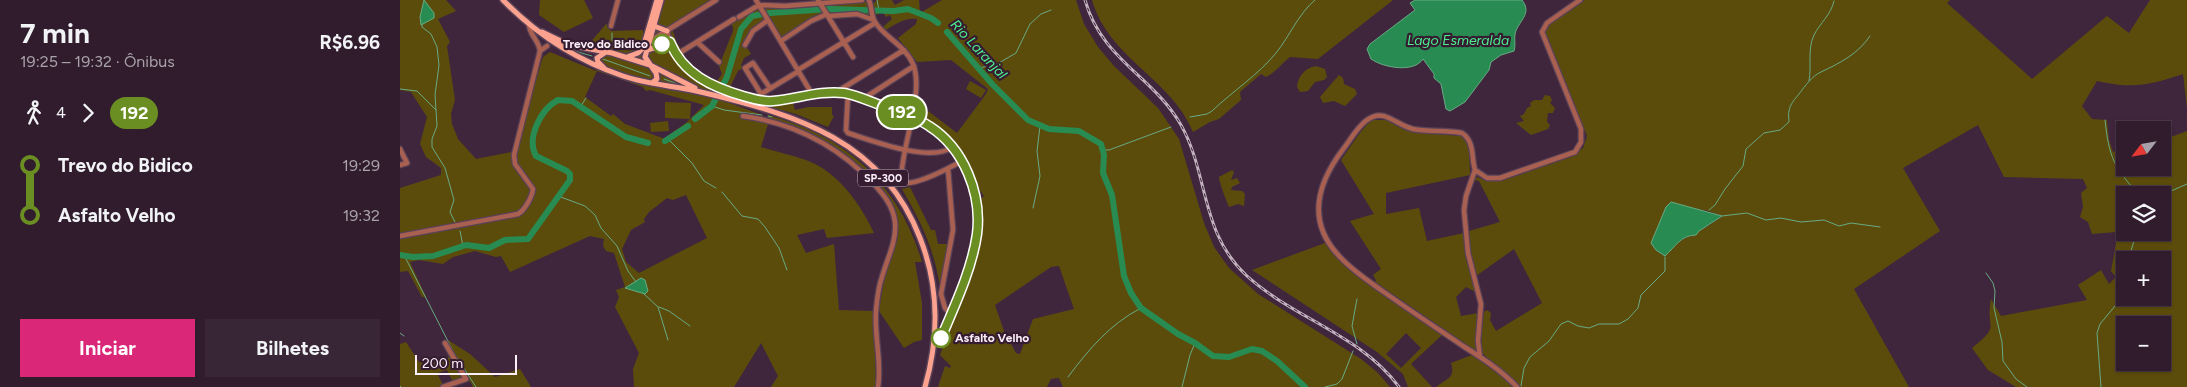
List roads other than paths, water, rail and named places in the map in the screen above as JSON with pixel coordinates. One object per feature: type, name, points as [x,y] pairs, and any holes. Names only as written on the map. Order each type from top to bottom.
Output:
[{"type":"main road","name":"SP-300","points":[[503,0],[529,24],[560,48],[605,69],[627,78],[706,93],[812,125],[847,145],[880,175],[906,208],[924,247],[934,296],[935,338],[932,361],[925,387]]},
{"type":"main road","points":[[652,83],[657,76],[645,58],[650,41],[656,0]]},
{"type":"main road","points":[[626,57],[642,50],[657,19],[661,0]]},
{"type":"main road","points":[[657,19],[667,31]]},
{"type":"main road","name":"SP-300","points":[[529,24],[565,43],[626,57],[650,65],[706,93]]},
{"type":"main road","points":[[653,25],[667,31]]},
{"type":"main road","points":[[647,51],[670,42]]},
{"type":"main road","points":[[605,69],[598,62],[598,58],[600,54],[606,52]]},
{"type":"street","points":[[611,26],[615,18],[618,0]]},
{"type":"street","points":[[650,41],[716,0]]},
{"type":"street","points":[[778,5],[787,0]]},
{"type":"street","points":[[739,17],[759,5],[862,0]]},
{"type":"street","points":[[1475,170],[1487,178],[1500,178],[1570,154],[1579,148],[1582,138],[1581,129],[1542,32],[1546,23],[1580,0]]},
{"type":"street","points":[[820,2],[853,57]]},
{"type":"street","points":[[870,3],[875,22]]},
{"type":"street","points":[[759,5],[812,94]]},
{"type":"street","points":[[781,41],[811,21],[827,14],[856,14],[875,22],[904,50],[914,66],[915,90],[902,182],[907,183],[948,169],[962,161]]},
{"type":"street","points":[[745,44],[753,31],[767,18]]},
{"type":"street","points":[[676,55],[734,19]]},
{"type":"street","points":[[770,88],[753,63],[745,68],[761,94],[875,22]]},
{"type":"street","points":[[400,236],[522,211],[532,195],[533,188],[515,164],[514,155],[540,51],[538,42],[530,32],[529,24]]},
{"type":"street","points":[[667,31],[676,55],[690,71],[723,90],[770,102],[812,94],[846,94],[912,117],[933,128],[953,147],[962,161],[974,190],[978,224],[972,255],[939,343]]},
{"type":"street","points":[[697,42],[719,62]]},
{"type":"street","points":[[540,51],[548,46]]},
{"type":"street","points":[[835,93],[904,50]]},
{"type":"street","points":[[863,99],[914,66]]},
{"type":"street","points":[[846,86],[846,132],[906,149],[940,152],[953,147]]},
{"type":"street","points":[[764,119],[766,110]]},
{"type":"street","points":[[743,116],[764,119],[806,134],[838,152],[869,179],[890,205],[895,222],[894,236],[890,255],[881,280],[876,311],[878,387]]},
{"type":"street","points":[[1480,357],[1478,341],[1481,304],[1468,253],[1464,210],[1466,196],[1475,170],[1472,144],[1468,137],[1462,133],[1411,128],[1384,116],[1366,120],[1337,157],[1324,178],[1319,202],[1324,234],[1336,253],[1351,268],[1505,375],[1516,387]]},
{"type":"street","points":[[400,149],[407,163],[400,165]]},
{"type":"street","points":[[948,169],[953,230],[941,294],[945,308],[951,314]]},
{"type":"street","points":[[443,387],[466,379],[445,343]]},
{"type":"water","points":[[424,0],[434,13],[434,18],[421,25],[420,17]]},
{"type":"water","name":"Lago Esmeralda","points":[[1415,0],[1522,0],[1525,5],[1524,17],[1515,34],[1514,51],[1501,55],[1491,62],[1489,70],[1465,102],[1450,111],[1446,109],[1441,84],[1434,78],[1434,74],[1423,59],[1419,63],[1406,68],[1391,67],[1371,59],[1367,49],[1370,44],[1415,10],[1410,3]]},
{"type":"water","points":[[1671,202],[1722,216],[1696,235],[1682,239],[1665,256],[1656,250],[1651,243],[1666,207]]},
{"type":"water","points":[[641,278],[645,280],[648,291],[645,294],[625,288]]},
{"type":"waterway","points":[[877,0],[879,10]]},
{"type":"waterway","points":[[1190,117],[1207,114],[1212,111],[1261,69],[1281,47],[1299,18],[1315,0]]},
{"type":"waterway","points":[[1809,81],[1812,41],[1834,1]]},
{"type":"waterway","name":"Rio Laranjal","points":[[695,119],[712,106],[727,77],[741,29],[752,16],[829,9],[894,11],[908,9],[931,18],[938,23]]},
{"type":"waterway","points":[[979,68],[997,64],[1016,53],[1030,24],[1041,14],[1051,10]]},
{"type":"waterway","points":[[422,24],[422,27],[431,34],[437,47],[439,65],[435,95],[437,126],[432,139],[432,147],[445,168],[454,200],[450,212],[455,222]]},
{"type":"waterway","name":"Rio Laranjal","points":[[947,32],[993,85],[1028,120],[1049,129],[1079,131],[1101,144],[1104,155],[1103,173],[1112,195],[1124,276],[1131,293],[1141,308],[1213,356],[1229,357],[1252,349],[1262,351],[1277,361],[1305,387]]},
{"type":"waterway","points":[[600,48],[615,45],[612,40],[612,33]]},
{"type":"waterway","points":[[1709,210],[1715,205],[1743,166],[1746,149],[1764,133],[1780,130],[1789,122],[1790,106],[1809,81],[1854,53],[1870,36]]},
{"type":"waterway","points":[[571,50],[592,56]]},
{"type":"waterway","points":[[603,59],[650,76]]},
{"type":"waterway","points":[[664,79],[680,85]]},
{"type":"waterway","points":[[400,89],[417,91],[436,110]]},
{"type":"waterway","points":[[581,106],[586,98]]},
{"type":"waterway","name":"Rio Laranjal","points":[[400,255],[413,257],[433,256],[466,245],[489,248],[505,240],[528,239],[570,180],[570,174],[567,171],[536,156],[533,149],[534,133],[541,117],[558,100],[572,101],[626,137],[648,143]]},
{"type":"waterway","points":[[712,106],[724,110],[762,115]]},
{"type":"waterway","points":[[768,116],[772,117]]},
{"type":"waterway","points":[[2105,120],[2108,144],[2114,161],[2132,186]]},
{"type":"waterway","name":"Rio Laranjal","points":[[665,141],[688,126]]},
{"type":"waterway","points":[[1033,208],[1040,176],[1037,151],[1040,126]]},
{"type":"waterway","points":[[1104,150],[1109,150],[1171,127]]},
{"type":"waterway","points":[[670,141],[692,163],[704,181],[716,188]]},
{"type":"waterway","points":[[2171,191],[2187,184]]},
{"type":"waterway","points":[[722,192],[742,216],[758,219],[765,227],[779,248],[787,270]]},
{"type":"waterway","points":[[558,196],[585,206],[595,215],[601,228],[617,246],[628,271],[636,282]]},
{"type":"waterway","points":[[1722,216],[1747,213],[1766,220],[1781,218],[1801,222],[1824,220],[1839,226],[1851,223],[1880,227]]},
{"type":"waterway","points":[[460,231],[463,246]]},
{"type":"waterway","points":[[2131,251],[2134,241]]},
{"type":"waterway","points":[[404,255],[454,353],[476,387]]},
{"type":"waterway","points":[[1521,386],[1524,368],[1530,357],[1549,341],[1561,324],[1568,321],[1578,326],[1589,328],[1599,324],[1619,324],[1628,319],[1638,308],[1641,295],[1665,271],[1665,257]]},
{"type":"waterway","points":[[1986,273],[1993,283],[1995,291],[1994,308],[2002,342],[2003,361],[2016,379],[2027,387]]},
{"type":"waterway","points":[[644,294],[658,307],[668,340]]},
{"type":"waterway","points":[[1357,299],[1352,326],[1357,344]]},
{"type":"waterway","points":[[2101,387],[2097,333],[2100,324],[2116,305]]},
{"type":"waterway","points":[[659,307],[669,311],[690,326]]},
{"type":"waterway","points":[[1068,377],[1110,329],[1141,308]]},
{"type":"waterway","points":[[400,333],[404,336]]},
{"type":"waterway","points":[[1182,387],[1195,343]]},
{"type":"waterway","points":[[1325,387],[1337,384],[1342,379],[1353,351]]},
{"type":"railway","points":[[1085,0],[1093,21],[1103,38],[1115,53],[1157,93],[1181,125],[1197,164],[1213,223],[1232,259],[1247,276],[1265,291],[1366,354],[1399,387]]},
{"type":"place","name":"Trevo do Bidico","points":[[662,44]]},
{"type":"place","name":"Asfalto Velho","points":[[941,338]]}]
